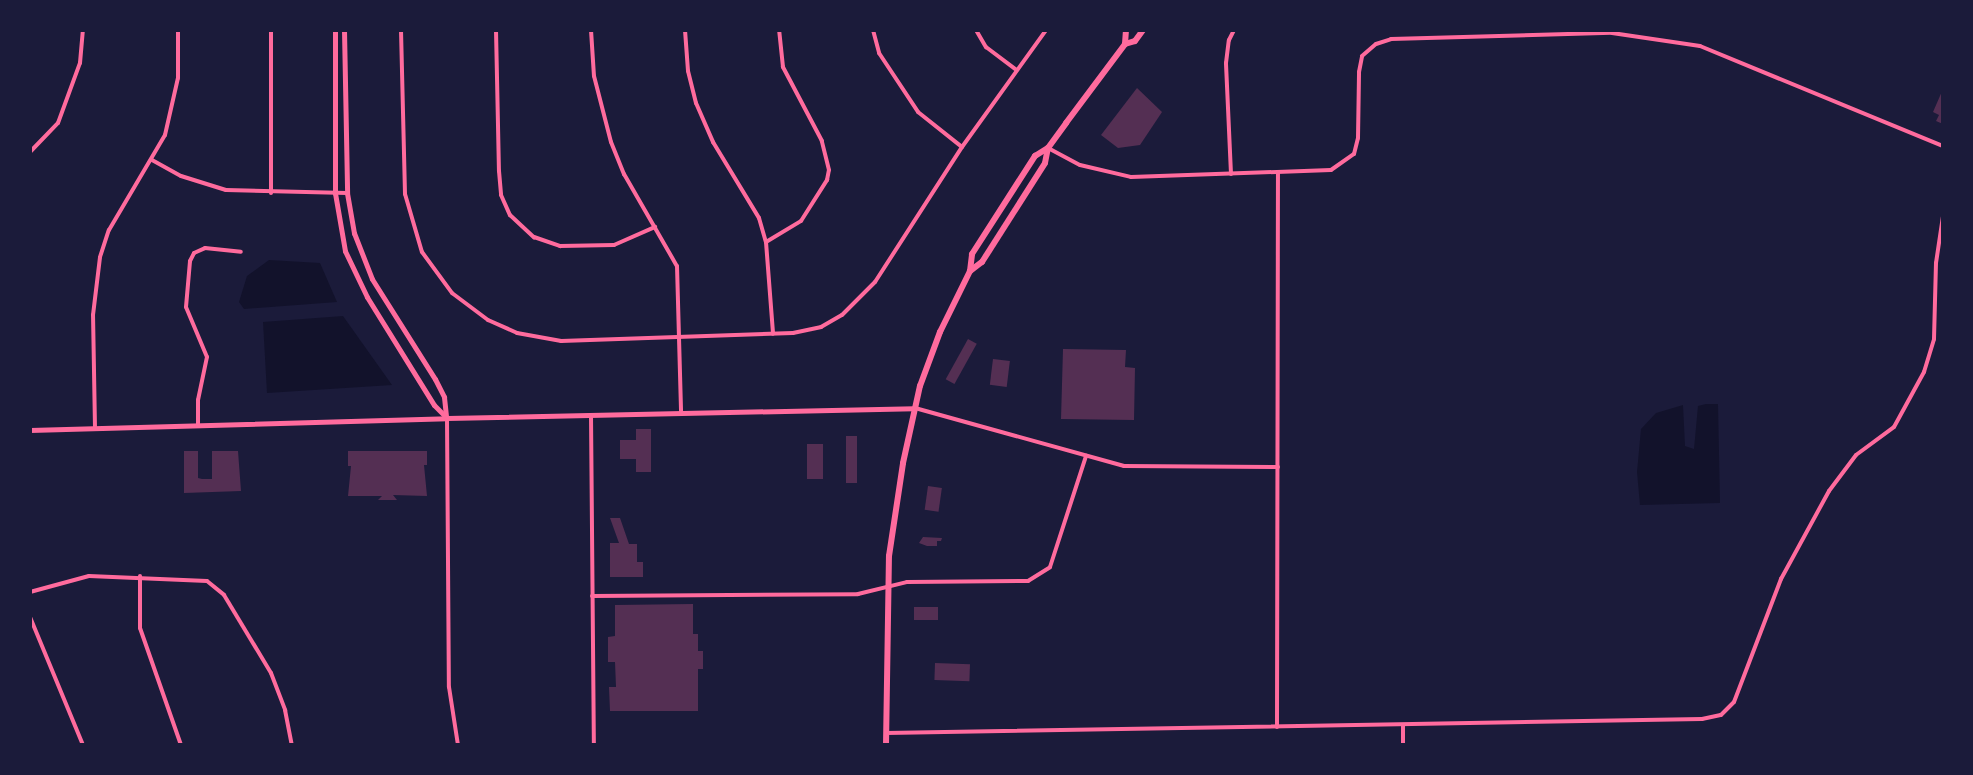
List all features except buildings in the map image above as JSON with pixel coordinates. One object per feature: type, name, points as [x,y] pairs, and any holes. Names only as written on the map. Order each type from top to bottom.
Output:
[{"type":"main road","points":[[335,30],[335,193],[338,224],[354,275],[434,405],[447,418],[914,408]]},
{"type":"main road","points":[[344,30],[347,193],[360,255],[435,379],[444,396],[447,418]]},
{"type":"main road","points":[[886,745],[888,588],[894,512],[914,408],[940,332],[970,271],[972,254],[1035,156],[1048,148],[1125,44],[1126,30]]},
{"type":"main road","points":[[1125,44],[1135,41],[1143,30]]},
{"type":"main road","points":[[970,271],[982,262],[1045,163],[1048,148]]},
{"type":"street","points":[[30,152],[58,123],[80,63],[83,30]]},
{"type":"street","points":[[95,428],[93,315],[100,257],[109,230],[165,135],[174,105],[178,30]]},
{"type":"street","points":[[271,30],[272,193]]},
{"type":"street","points":[[401,30],[406,200],[418,244],[442,282],[488,320],[534,337],[561,341],[773,334],[821,327],[863,297],[962,147],[1046,30]]},
{"type":"street","points":[[496,30],[499,171],[501,195],[510,215],[534,237],[560,246],[614,244],[655,227]]},
{"type":"street","points":[[591,30],[594,76],[611,142],[624,174],[677,266],[681,412]]},
{"type":"street","points":[[685,30],[688,71],[696,103],[713,142],[759,219],[766,242],[773,334]]},
{"type":"street","points":[[766,242],[801,221],[827,180],[828,170],[822,141],[783,67],[779,30]]},
{"type":"street","points":[[873,30],[879,53],[918,112],[962,147]]},
{"type":"street","points":[[976,30],[986,47],[1016,70]]},
{"type":"street","points":[[1231,174],[1226,63],[1229,40],[1234,30]]},
{"type":"street","points":[[1048,148],[1107,174],[1231,174],[1331,170],[1354,154],[1359,138],[1362,56],[1376,44],[1391,39],[1612,33],[1700,46],[1943,146]]},
{"type":"street","points":[[152,160],[204,185],[272,193],[347,193]]},
{"type":"street","points":[[1277,727],[1278,173]]},
{"type":"street","points":[[886,733],[1702,719],[1721,715],[1734,702],[1781,579],[1829,491],[1856,455],[1894,427],[1924,372],[1934,339],[1936,263],[1943,216]]},
{"type":"street","points":[[198,426],[198,400],[207,357],[186,307],[190,261],[194,252],[205,248],[241,252]]},
{"type":"street","points":[[914,408],[1086,456],[1145,469],[1278,467]]},
{"type":"street","points":[[591,415],[594,745]]},
{"type":"street","points":[[30,430],[447,418],[449,687],[458,745]]},
{"type":"street","points":[[592,596],[858,594],[907,582],[1028,581],[1045,573],[1055,557],[1086,456]]},
{"type":"street","points":[[140,576],[140,628],[181,745]]},
{"type":"street","points":[[30,592],[68,579],[140,576],[207,582],[225,595],[271,673],[285,710],[292,745]]},
{"type":"street","points":[[30,617],[83,745]]},
{"type":"street","points":[[1403,725],[1403,745]]},
{"type":"shaded area","points":[[269,260],[320,263],[337,302],[244,309],[239,302],[247,276]]},
{"type":"shaded area","points":[[343,316],[392,385],[267,393],[263,322]]},
{"type":"shaded area","points":[[1718,404],[1720,503],[1640,505],[1637,472],[1641,429],[1656,413],[1683,405],[1685,446],[1694,449],[1698,406]]}]
